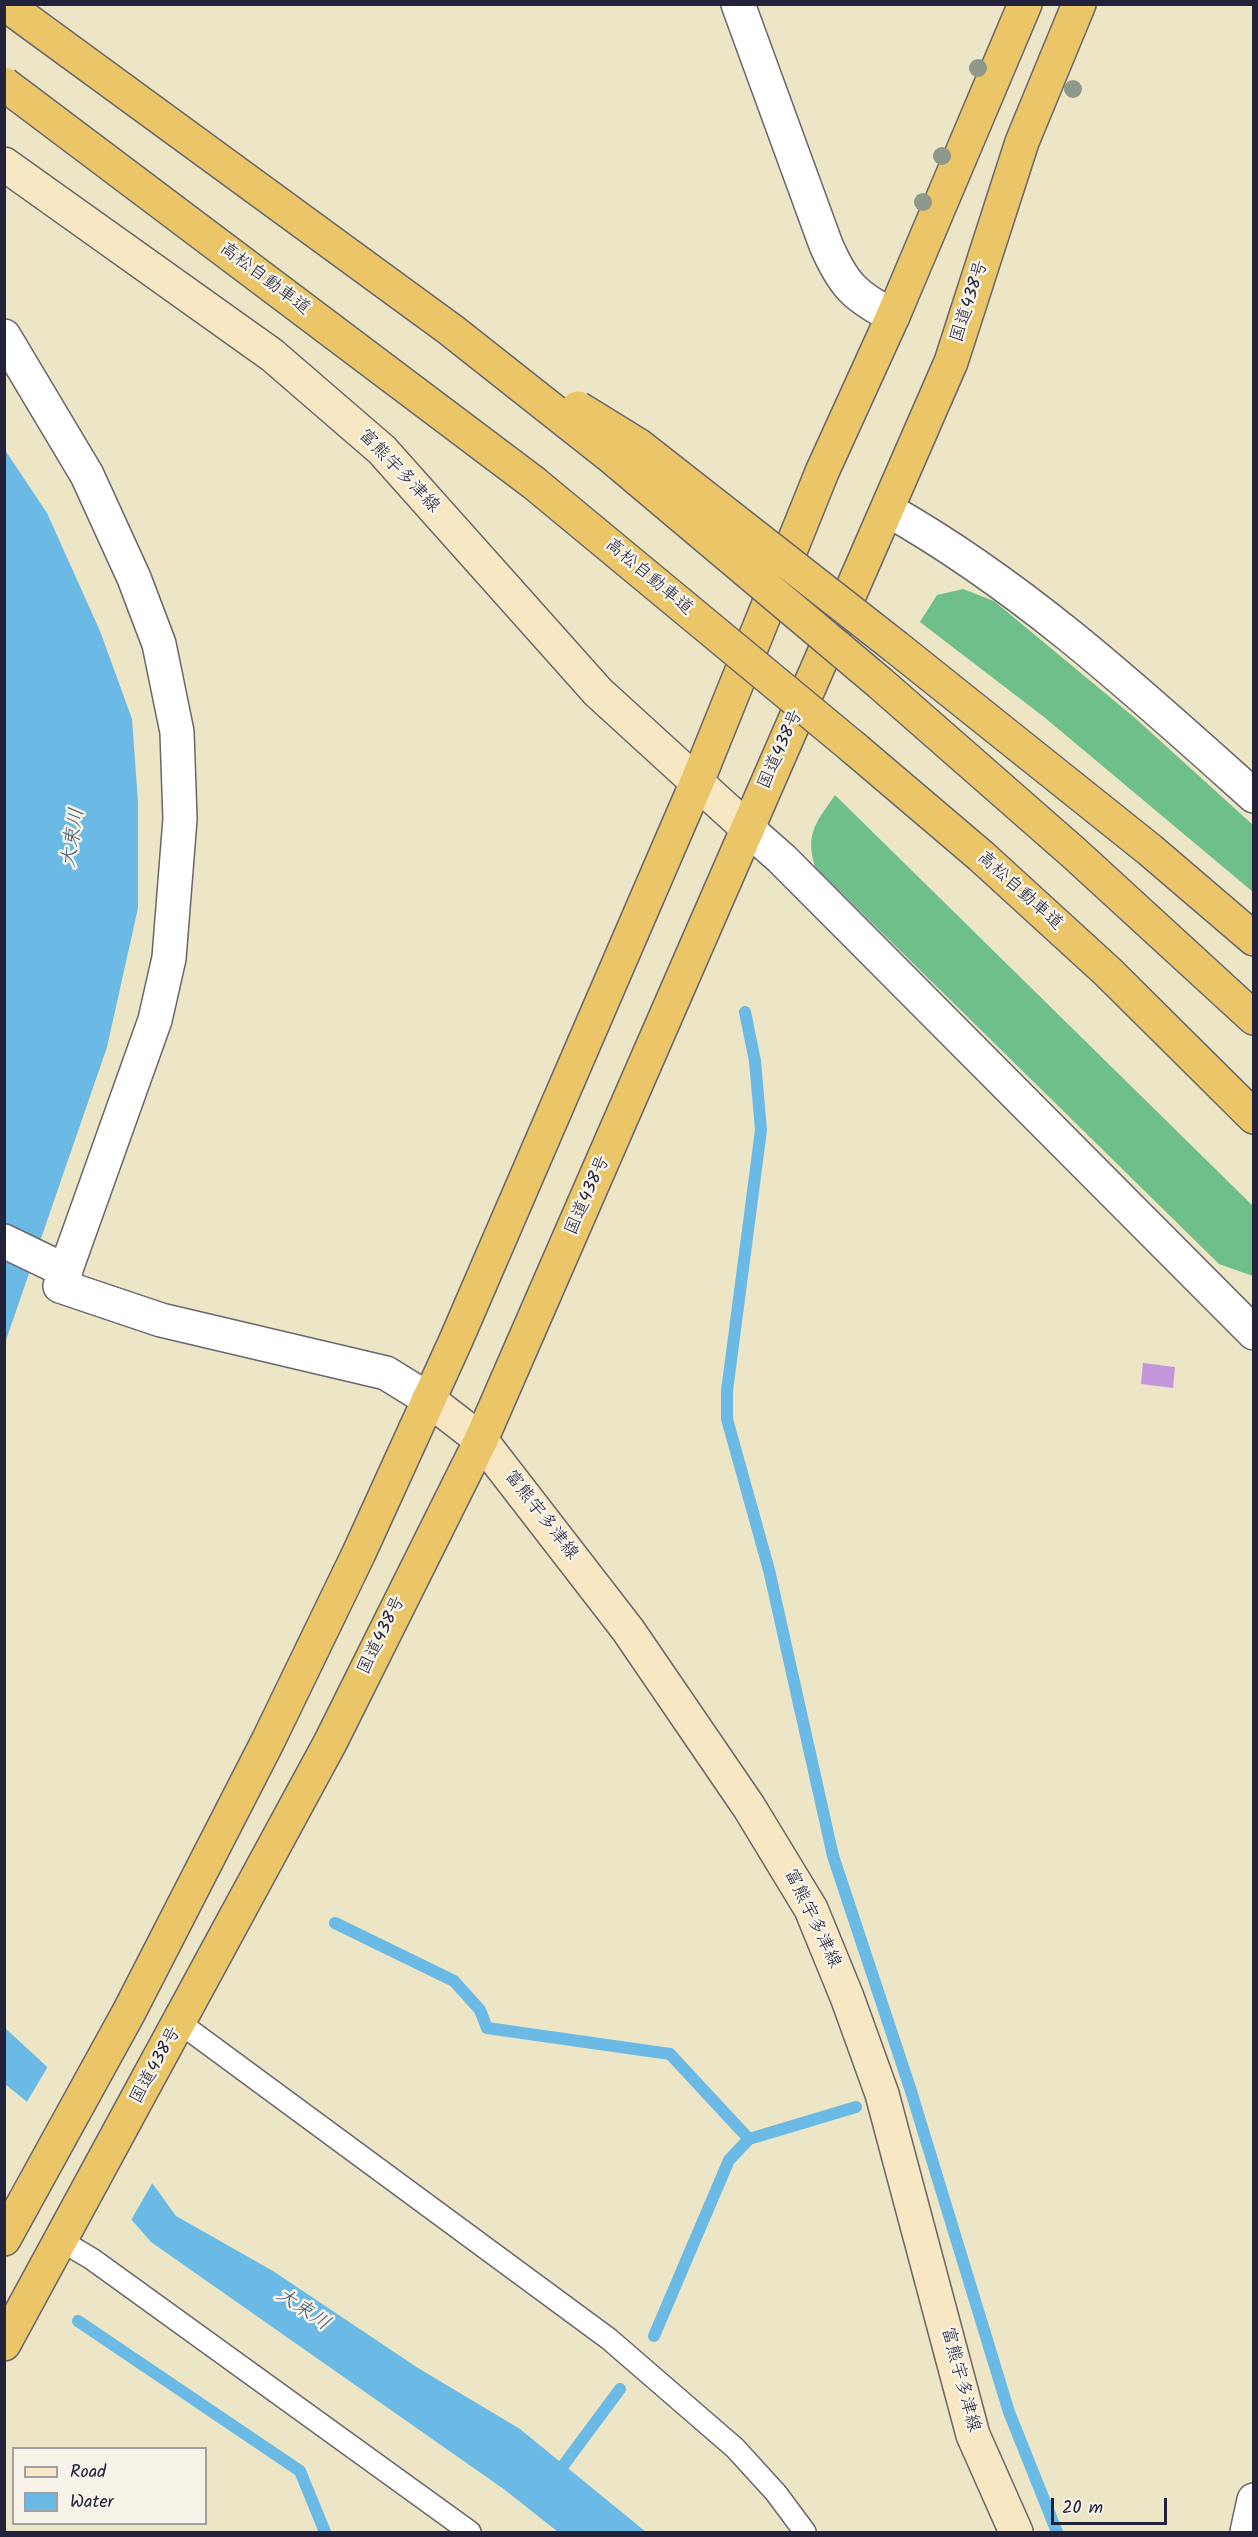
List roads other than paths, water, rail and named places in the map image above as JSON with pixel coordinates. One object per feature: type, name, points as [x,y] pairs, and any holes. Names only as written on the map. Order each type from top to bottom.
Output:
[{"type":"highway","points":[[5,4],[451,330],[608,454],[880,683],[1074,853],[1254,1018]]},
{"type":"highway","points":[[13,2216],[129,2012],[268,1741],[359,1553],[697,782],[822,472],[893,316],[1025,4]]},
{"type":"highway","name":"国道438号","points":[[4,2344],[330,1743],[481,1440],[951,362],[1022,142],[1079,4]]},
{"type":"highway","name":"高松自動車道","points":[[4,84],[534,483],[981,856],[1099,964],[1254,1117]]},
{"type":"highway","points":[[451,330],[638,445],[1141,843],[1254,939]]},
{"type":"main road","name":"富熊宇多津線","points":[[4,164],[272,356],[382,450],[598,692],[748,829]]},
{"type":"main road","name":"富熊宇多津線","points":[[428,1399],[481,1440],[628,1630],[749,1807],[811,1909],[847,1997],[882,2094],[973,2435],[1016,2532]]},
{"type":"street","points":[[738,4],[840,277],[867,303],[893,316]]},
{"type":"street","points":[[4,336],[87,475],[134,578],[159,644],[177,732],[180,819],[169,958],[155,1020],[60,1269],[60,1286],[161,1320],[386,1373],[428,1399]]},
{"type":"street","points":[[888,510],[1012,589],[1117,673],[1254,796]]},
{"type":"street","points":[[748,829],[782,859],[1254,1333]]},
{"type":"street","points":[[4,1241],[60,1269]]},
{"type":"street","points":[[1247,2532],[1254,2500]]},
{"type":"lane","points":[[176,2030],[609,2339],[735,2448],[776,2493],[805,2532]]},
{"type":"lane","points":[[64,2233],[92,2259],[321,2422],[470,2532]]},
{"type":"water","name":"大束川","points":[[5,450],[47,513],[100,631],[132,719],[138,802],[138,908],[107,1047],[5,1343]]},
{"type":"water","name":"大束川","points":[[4,2027],[111,2126],[176,2216],[273,2271],[418,2368],[520,2429],[646,2532],[558,2532],[505,2490],[151,2242],[31,2105],[5,2084]]},
{"type":"waterway","points":[[745,1012],[755,1061],[761,1130],[727,1391],[727,1419],[769,1570],[833,1856],[911,2091],[1009,2412],[1057,2532]]},
{"type":"waterway","points":[[335,1923],[454,1981],[480,2010],[487,2028],[670,2054],[749,2139]]},
{"type":"waterway","points":[[654,2336],[729,2160],[749,2139],[856,2107]]},
{"type":"waterway","points":[[78,2321],[300,2471],[325,2532]]},
{"type":"waterway","points":[[554,2478],[620,2389]]}]
